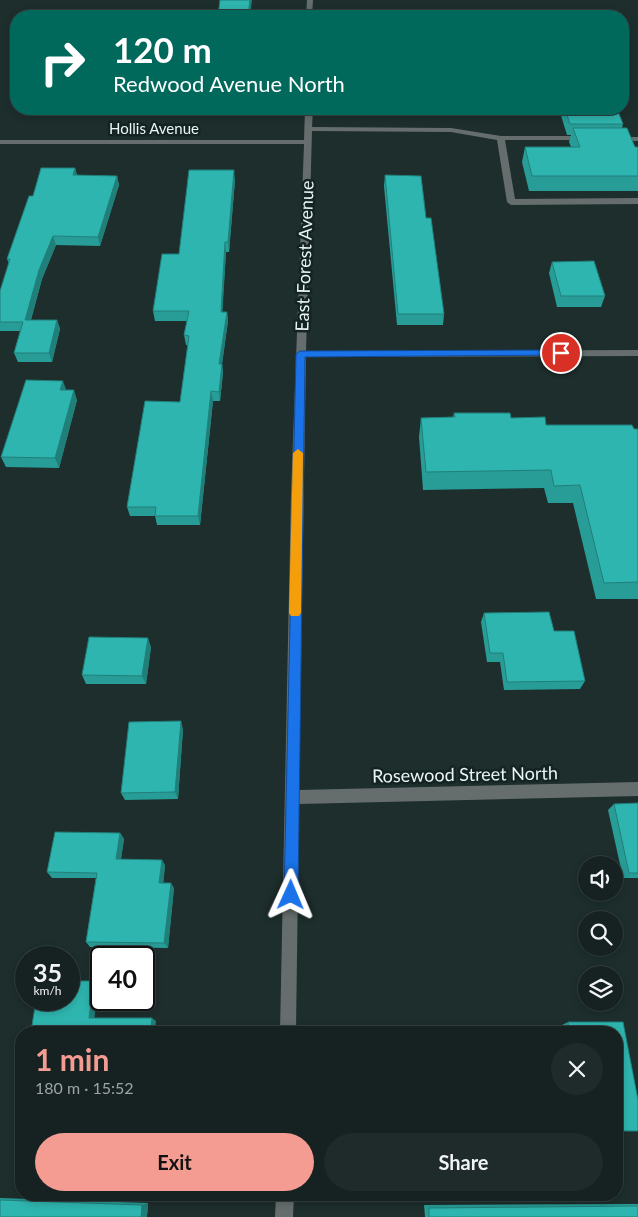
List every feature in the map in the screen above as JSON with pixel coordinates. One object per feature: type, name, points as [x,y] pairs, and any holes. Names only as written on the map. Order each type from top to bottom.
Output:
[{"type":"street","name":"East Forest Avenue","points":[[288,1026],[296,494],[309,115]]},
{"type":"street","points":[[309,129],[451,130],[501,138],[599,138]]},
{"type":"street","points":[[501,138],[511,202],[638,201]]},
{"type":"street","points":[[609,138],[638,139]]},
{"type":"street","name":"Hollis Avenue","points":[[0,142],[309,142]]},
{"type":"street","points":[[300,354],[638,353]]},
{"type":"street","name":"Rosewood Street North","points":[[293,797],[638,790]]},
{"type":"street","points":[[284,1217],[285,1201]]},
{"type":"building","points":[[220,0],[250,0],[249,10],[219,10]]},
{"type":"building","points":[[567,115],[619,115],[623,124],[570,124]]},
{"type":"building","points":[[573,128],[627,128],[635,147],[638,147],[638,176],[532,176],[525,147],[580,147]]},
{"type":"building","points":[[41,168],[75,168],[73,175],[117,176],[98,237],[53,236],[39,270],[25,320],[57,320],[49,353],[14,353],[23,322],[0,322],[0,291],[10,259],[7,259],[29,196],[33,196]]},
{"type":"building","points":[[189,170],[234,170],[228,242],[225,242],[221,312],[227,312],[219,364],[222,364],[219,392],[211,391],[198,516],[155,516],[156,507],[127,507],[145,401],[180,402],[189,336],[184,335],[189,311],[153,311],[162,254],[179,254]]},
{"type":"building","points":[[385,175],[421,176],[426,218],[431,218],[444,314],[398,314]]},
{"type":"building","points":[[594,261],[605,296],[561,296],[552,262]]},
{"type":"building","points":[[26,380],[63,381],[60,390],[74,390],[55,458],[1,457]]},
{"type":"building","points":[[454,413],[510,413],[511,418],[545,417],[546,425],[632,425],[634,429],[638,429],[638,582],[604,583],[580,485],[554,486],[551,470],[426,472],[421,418],[455,417]]},
{"type":"building","points":[[549,612],[554,631],[574,631],[585,681],[507,682],[503,653],[490,653],[484,613]]},
{"type":"building","points":[[89,637],[148,638],[142,676],[82,675]]},
{"type":"building","points":[[181,721],[175,792],[121,793],[129,722]]},
{"type":"building","points":[[638,803],[638,873],[629,873],[614,804]]},
{"type":"building","points":[[55,832],[120,833],[116,859],[162,860],[159,883],[171,883],[164,943],[86,942],[97,873],[47,872]]},
{"type":"building","points":[[80,981],[90,981],[89,1018],[152,1018],[151,1026],[32,1026],[34,1011],[80,1011]]},
{"type":"building","points":[[568,1022],[623,1022],[638,1100],[638,1131],[623,1131],[623,1026],[568,1026]]},
{"type":"building","points":[[0,1200],[142,1205],[141,1217],[0,1217]]},
{"type":"building","points":[[638,1206],[638,1217],[429,1217],[429,1208]]},
{"type":"slow traffic","points":[[295,613],[298,453]]},
{"type":"route","points":[[291,895],[296,494],[300,354],[561,353]]}]
